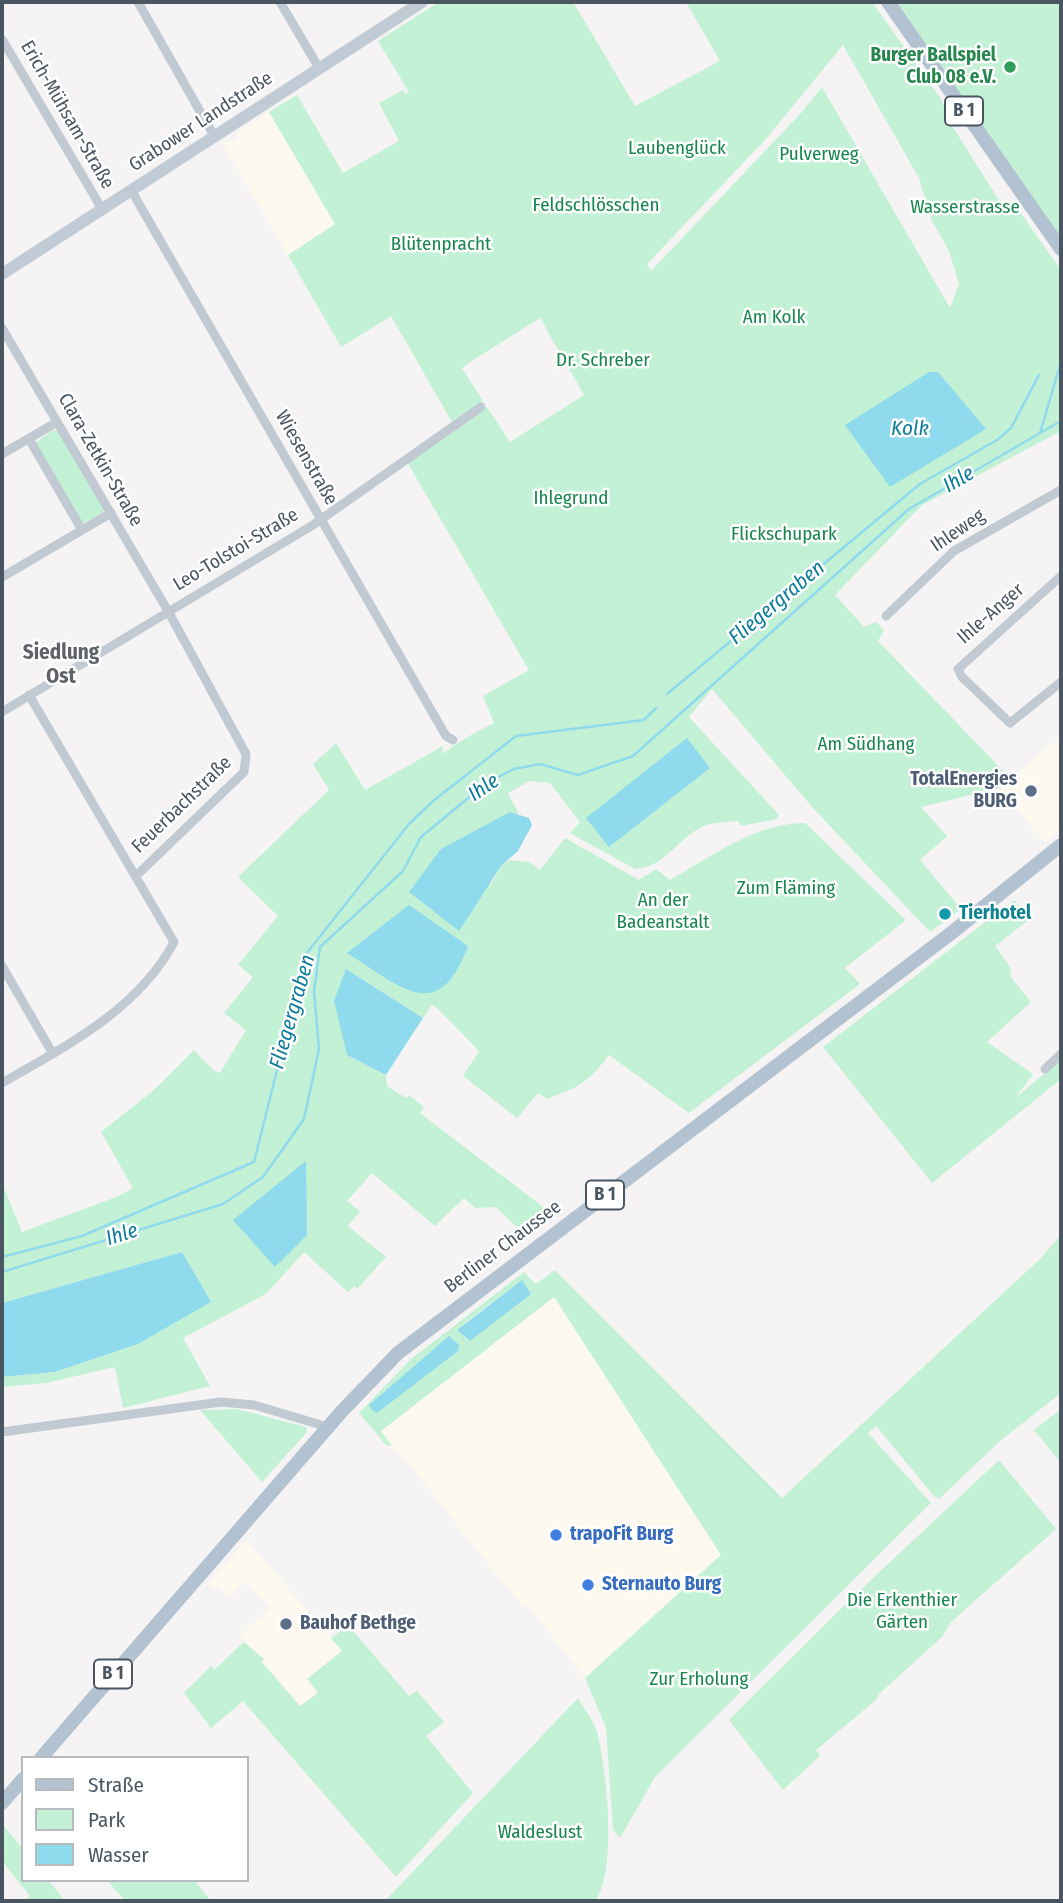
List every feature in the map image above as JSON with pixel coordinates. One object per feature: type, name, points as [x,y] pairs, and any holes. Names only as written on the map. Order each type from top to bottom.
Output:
[{"type":"main road","name":"Grabower Landstraße","points":[[2,274],[422,2]]},
{"type":"main road","name":"B 1","points":[[888,2],[1061,250]]},
{"type":"main road","name":"Berliner Chaussee","points":[[43,1756],[377,1372],[417,1338],[944,940],[1061,845]]},
{"type":"main road","points":[[2,1803],[21,1781]]},
{"type":"street","points":[[138,2],[214,136]]},
{"type":"street","points":[[280,2],[319,68]]},
{"type":"street","name":"Erich-Mühsam-Straße","points":[[2,39],[102,209]]},
{"type":"street","name":"Wiesenstraße","points":[[131,190],[446,736],[453,740]]},
{"type":"street","name":"Clara-Zetkin-Straße","points":[[2,328],[168,611]]},
{"type":"street","name":"Leo-Tolstoi-Straße","points":[[2,712],[321,519],[481,407]]},
{"type":"street","points":[[2,454],[57,422]]},
{"type":"street","points":[[29,439],[82,530]]},
{"type":"street","name":"Ihleweg","points":[[886,616],[954,551],[1061,490]]},
{"type":"street","points":[[2,577],[111,513]]},
{"type":"street","name":"Ihle-Anger","points":[[1061,576],[958,669],[962,677],[1010,723],[1061,682]]},
{"type":"street","name":"Feuerbachstraße","points":[[137,875],[236,780],[247,764],[243,746],[168,611]]},
{"type":"street","points":[[2,1083],[53,1054],[124,1003],[174,942],[29,695]]},
{"type":"street","points":[[2,966],[53,1054]]},
{"type":"street","points":[[1045,1069],[1061,1054]]},
{"type":"street","points":[[2,1432],[47,1429],[220,1402],[254,1405],[328,1427]]},
{"type":"shaded area","points":[[269,112],[335,225],[288,255],[222,143],[238,139],[235,134]]},
{"type":"shaded area","name":"TotalEnergies BURG","points":[[1061,736],[1061,828],[1045,843],[1000,788]]},
{"type":"shaded area","points":[[555,1270],[721,1555],[585,1678],[528,1606],[524,1607],[479,1553],[404,1457],[386,1445],[359,1413],[411,1359],[524,1272],[536,1284]]},
{"type":"shaded area","name":"Bauhof Bethge","points":[[247,1540],[342,1651],[307,1679],[319,1693],[300,1706],[261,1661],[263,1659],[239,1636],[270,1608],[245,1581],[229,1598],[218,1586],[215,1589],[209,1583]]},
{"type":"green space","points":[[439,2],[573,2],[635,106],[720,61],[686,2],[872,2],[941,99],[951,124],[1007,213],[1019,211],[1061,270],[1061,431],[922,505],[835,595],[864,627],[876,622],[884,630],[878,641],[1011,779],[1000,788],[921,807],[947,836],[920,860],[961,909],[930,932],[813,808],[712,689],[689,717],[779,815],[777,819],[741,826],[738,821],[708,825],[695,831],[655,863],[635,869],[570,833],[580,822],[550,783],[530,781],[508,793],[519,814],[510,812],[489,888],[501,866],[510,860],[529,862],[540,870],[565,838],[639,880],[656,869],[670,880],[735,842],[787,824],[805,823],[906,920],[845,968],[860,984],[689,1113],[609,1055],[589,1078],[576,1087],[547,1099],[538,1093],[517,1118],[463,1076],[479,1051],[437,1008],[432,1005],[423,1018],[346,969],[335,1001],[347,1055],[386,1075],[387,1086],[406,1098],[409,1095],[424,1107],[420,1113],[555,1216],[527,1237],[496,1207],[475,1208],[464,1198],[435,1226],[372,1173],[347,1201],[360,1211],[348,1226],[386,1257],[357,1289],[354,1286],[348,1292],[304,1252],[266,1294],[183,1338],[210,1386],[123,1408],[115,1367],[46,1383],[2,1387],[2,1377],[55,1372],[138,1344],[210,1302],[182,1252],[2,1303],[2,1192],[5,1190],[22,1232],[119,1196],[133,1188],[101,1132],[154,1090],[194,1050],[213,1070],[220,1073],[246,1030],[224,1013],[253,977],[238,965],[278,916],[238,877],[329,790],[313,764],[336,743],[365,790],[443,746],[442,754],[494,723],[483,696],[529,670],[407,462],[487,407],[510,442],[584,395],[540,318],[462,368],[483,401],[452,422],[391,316],[341,347],[288,255],[335,224],[269,112],[297,95],[343,173],[399,141],[379,103],[403,90],[405,94],[409,92],[378,41]],"holes":[[[843,45],[919,178],[931,219],[949,251],[959,284],[950,308],[822,87],[802,112],[651,271],[647,264],[765,140]]]},
{"type":"green space","name":"Burger Ballspiel Club 08 e.V.","points":[[896,2],[1061,2],[1061,237]]},
{"type":"green space","points":[[53,430],[58,431],[103,508],[104,513],[83,523],[35,443]]},
{"type":"green space","points":[[1014,900],[1030,919],[995,946],[1011,968],[1010,976],[1031,1002],[987,1042],[1033,1074],[1015,1098],[1061,1060],[1061,1079],[932,1183],[823,1047]]},
{"type":"green space","name":"Zur Erholung","points":[[1061,1235],[1061,1393],[1000,1441],[939,1499],[876,1426],[868,1433],[931,1503],[655,1777],[620,1838],[613,1829],[606,1728],[585,1678],[721,1555],[554,1297],[381,1431],[392,1446],[386,1445],[359,1413],[411,1359],[524,1272],[536,1284],[555,1270],[782,1498],[1040,1259]],"holes":[[[521,1281],[469,1341],[458,1330]]]},
{"type":"green space","points":[[237,1409],[306,1427],[307,1432],[262,1482],[200,1410]]},
{"type":"green space","points":[[1061,1409],[1061,1463],[1034,1430]]},
{"type":"green space","name":"Die Erkenthier Gärten","points":[[999,1460],[1056,1529],[951,1622],[943,1636],[880,1693],[876,1700],[816,1750],[820,1756],[783,1790],[729,1720],[856,1594]]},
{"type":"green space","points":[[348,1625],[409,1696],[417,1691],[444,1722],[426,1736],[473,1793],[396,1877],[243,1701],[211,1728],[184,1693],[211,1666],[214,1670],[244,1642],[264,1659],[262,1662],[300,1706],[318,1693],[307,1679],[342,1651],[331,1638]]},
{"type":"green space","name":"Waldeslust","points":[[578,1698],[597,1731],[607,1797],[606,1866],[596,1901],[385,1901]]},
{"type":"green space","points":[[3,1825],[21,1847],[21,1882],[50,1882],[65,1901],[25,1901],[30,1896],[2,1861]]},
{"type":"green space","points":[[109,1882],[196,1882],[211,1901],[125,1901]]},
{"type":"water","name":"Kolk","points":[[929,372],[938,372],[986,429],[890,487],[845,425]]},
{"type":"water","points":[[687,738],[710,768],[609,847],[586,818]]},
{"type":"water","points":[[510,812],[529,818],[532,825],[518,851],[501,866],[459,931],[409,892],[441,849]]},
{"type":"water","points":[[409,905],[468,946],[456,971],[444,986],[430,993],[416,992],[400,986],[347,953]]},
{"type":"water","points":[[346,969],[423,1018],[386,1075],[347,1055],[334,1001]]},
{"type":"water","points":[[306,1161],[307,1235],[275,1267],[233,1220]]},
{"type":"water","points":[[182,1252],[211,1302],[138,1344],[55,1372],[2,1377],[2,1303]]},
{"type":"water","points":[[522,1280],[531,1294],[470,1341],[457,1330]]},
{"type":"water","points":[[449,1336],[459,1345],[458,1351],[377,1413],[372,1410],[369,1405]]},
{"type":"waterway","name":"Ihle","points":[[2,1272],[223,1204],[263,1177],[304,1119],[319,1049],[314,991],[320,947],[403,871],[421,837],[485,784],[514,769],[540,764],[578,775],[633,756],[909,509],[1040,433],[1061,362]]},
{"type":"waterway","name":"Fliegergraben","points":[[667,694],[920,484],[997,440],[1011,428],[1039,375]]},
{"type":"waterway","points":[[1040,433],[1061,421]]},
{"type":"waterway","name":"Fliegergraben","points":[[2,1257],[82,1236],[254,1162],[306,954],[409,824],[433,801],[516,736],[644,720],[656,708]]},
{"type":"place","name":"Burger Ballspiel Club 08 e.V.","points":[[1010,67]]},
{"type":"place","name":"TotalEnergies BURG","points":[[1031,791]]},
{"type":"place","name":"Tierhotel","points":[[945,914]]},
{"type":"place","name":"trapoFit Burg","points":[[556,1535]]},
{"type":"place","name":"Sternauto Burg","points":[[588,1585]]},
{"type":"place","name":"Bauhof Bethge","points":[[286,1624]]},
{"type":"district","name":"Siedlung Ost","points":[[61,665]]},
{"type":"park label","name":"Laubenglück","points":[[677,149]]},
{"type":"park label","name":"Pulverweg","points":[[819,155]]},
{"type":"park label","name":"Feldschlösschen","points":[[596,206]]},
{"type":"park label","name":"Wasserstrasse","points":[[965,208]]},
{"type":"park label","name":"Blütenpracht","points":[[441,245]]},
{"type":"park label","name":"Am Kolk","points":[[774,318]]},
{"type":"park label","name":"Dr. Schreber","points":[[603,361]]},
{"type":"park label","name":"Ihlegrund","points":[[571,499]]},
{"type":"park label","name":"Flickschupark","points":[[784,535]]},
{"type":"park label","name":"Am Südhang","points":[[866,745]]},
{"type":"park label","name":"Zum Fläming","points":[[786,889]]},
{"type":"park label","name":"An der Badeanstalt","points":[[663,912]]}]
